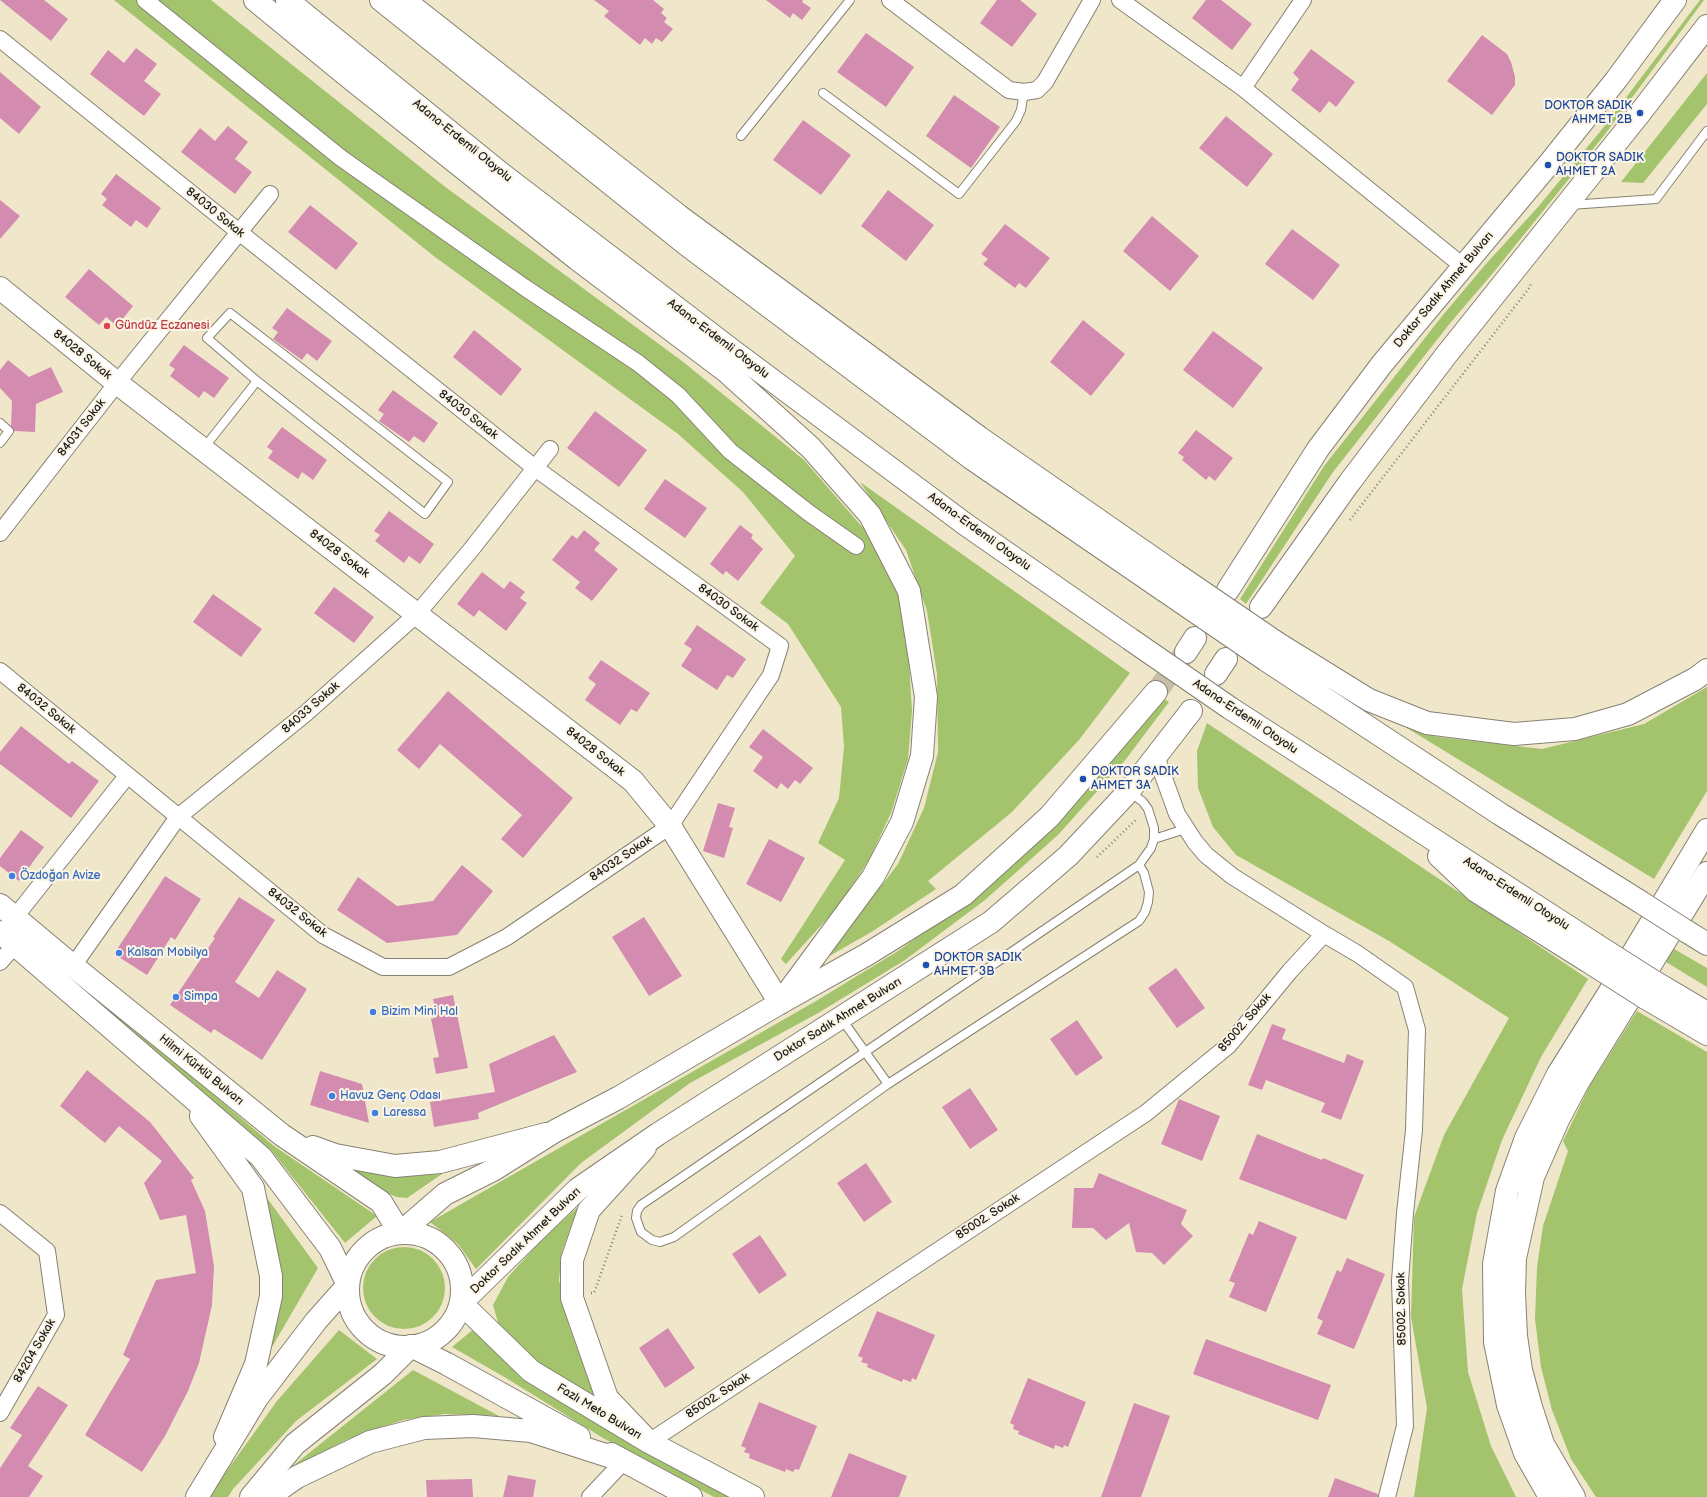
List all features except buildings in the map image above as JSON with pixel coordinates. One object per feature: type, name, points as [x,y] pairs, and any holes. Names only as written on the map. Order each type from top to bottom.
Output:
[{"type":"main road","points":[[256,0],[344,74],[578,259],[727,372],[811,448],[870,515],[909,591],[926,697],[922,756],[902,822],[873,877],[780,1004]]},
{"type":"main road","name":"Adana-Erdemli Otoyolu","points":[[286,0],[503,175],[733,351],[965,524],[1230,708],[1402,820],[1476,891],[1590,952],[1649,989]]},
{"type":"main road","points":[[381,0],[694,250],[971,458],[1171,583],[1272,651],[1500,814],[1707,944]]},
{"type":"main road","points":[[404,0],[679,216],[980,438],[1171,583]]},
{"type":"main road","name":"Doktor Sadık Ahmet Bulvarı","points":[[1228,590],[1318,449],[1382,364],[1464,267],[1616,80],[1675,0]]},
{"type":"main road","points":[[1261,607],[1349,483],[1447,354],[1568,205],[1707,26]]},
{"type":"main road","name":"84028 Sokak","points":[[0,288],[117,383],[203,450],[633,781],[670,826],[780,1004]]},
{"type":"main road","points":[[1272,651],[1369,700],[1427,723],[1514,734],[1575,729],[1628,714],[1695,679],[1707,670]]},
{"type":"main road","points":[[400,1233],[445,1194],[493,1170],[555,1131],[618,1098],[866,955],[963,894],[1049,817],[1156,692]]},
{"type":"main road","name":"Doktor Sadık Ahmet Bulvarı","points":[[462,1302],[578,1189],[658,1134],[991,922],[1068,856],[1129,791],[1191,711]]},
{"type":"main road","points":[[1550,1497],[1522,1446],[1508,1405],[1495,1342],[1494,1264],[1507,1191],[1526,1138],[1558,1074],[1609,993],[1707,830]]},
{"type":"main road","points":[[1574,1497],[1543,1444],[1521,1370],[1516,1336],[1514,1292],[1515,1258],[1533,1177],[1558,1120],[1577,1084],[1707,872]]},
{"type":"main road","name":"Hilmi Kürklü Bulvarı","points":[[8,924],[73,966],[282,1135],[381,1202],[400,1233]]},
{"type":"main road","name":"Hilmi Kürklü Bulvarı","points":[[8,924],[179,1086],[261,1156],[330,1248],[348,1285]]},
{"type":"main road","points":[[1649,989],[1707,1013]]},
{"type":"main road","points":[[1649,989],[1707,1034]]},
{"type":"main road","points":[[179,1086],[253,1188],[271,1276],[271,1296],[256,1364],[229,1430],[196,1497]]},
{"type":"main road","points":[[282,1135],[335,1156],[395,1166],[440,1162],[555,1131]]},
{"type":"main road","points":[[649,1442],[607,1398],[572,1298],[572,1260],[589,1210],[658,1134]]},
{"type":"main road","points":[[394,1233],[400,1233],[412,1233],[430,1238],[445,1248],[457,1264],[463,1283],[462,1302],[454,1320],[441,1335],[424,1344],[405,1348],[385,1344],[368,1334],[356,1320],[349,1303],[348,1285],[352,1267],[362,1251],[376,1240],[394,1233]]},
{"type":"main road","points":[[196,1497],[257,1398],[316,1321],[348,1285]]},
{"type":"main road","name":"Fazlı Meto Bulvarı","points":[[462,1302],[531,1371],[649,1442],[753,1497]]},
{"type":"main road","points":[[411,1346],[447,1364],[691,1497]]},
{"type":"main road","points":[[251,1497],[295,1444],[383,1374],[411,1346]]},
{"type":"main road","points":[[268,1497],[297,1477],[370,1442],[424,1428],[473,1426],[531,1431],[624,1461]]},
{"type":"street","points":[[145,0],[341,158],[524,287],[638,363],[678,396],[730,451],[810,513],[856,546]]},
{"type":"street","points":[[890,0],[1009,90],[1024,92],[1037,90],[1045,82],[1092,0]]},
{"type":"street","points":[[1120,0],[1243,88],[1464,267]]},
{"type":"street","points":[[1243,88],[1303,0]]},
{"type":"street","name":"84030 Sokak","points":[[0,39],[535,468],[780,646],[771,675],[670,826]]},
{"type":"street","name":"84031 Sokak","points":[[0,533],[117,383],[270,194]]},
{"type":"street","name":"84033 Sokak","points":[[73,966],[178,817],[306,714],[418,614],[470,551],[550,449]]},
{"type":"street","name":"84032 Sokak","points":[[0,671],[323,935],[382,967],[449,967],[507,937],[670,826]]},
{"type":"street","points":[[1156,756],[1171,799],[1185,829],[1195,842],[1218,866],[1324,934]]},
{"type":"street","points":[[0,962],[8,924],[127,776]]},
{"type":"street","name":"85002. Sokak","points":[[649,1442],[1146,1113],[1229,1046],[1290,971],[1324,934],[1358,954],[1405,987],[1417,1030],[1414,1130],[1405,1213],[1400,1281],[1405,1426],[1387,1497]]},
{"type":"street","name":"84204 Sokak","points":[[0,1213],[47,1251],[56,1315],[0,1413]]},
{"type":"street","points":[[590,1497],[624,1461]]},
{"type":"lane","points":[[741,136],[850,0]]},
{"type":"lane","points":[[823,92],[958,194],[1016,121],[1022,106],[1024,92]]},
{"type":"lane","points":[[1568,205],[1656,199],[1707,131]]},
{"type":"lane","points":[[230,313],[448,482],[425,514],[257,381],[207,338],[230,313]]},
{"type":"lane","points":[[203,450],[257,381]]},
{"type":"lane","points":[[0,423],[9,431],[0,443]]},
{"type":"lane","points":[[1129,791],[1143,802],[1152,818],[1154,839],[1146,857],[1139,865],[864,1051],[641,1205],[637,1211],[636,1218],[641,1232],[652,1240],[660,1242],[674,1237],[888,1084],[1139,921],[1146,907],[1149,892],[1144,873],[1139,865]]},
{"type":"lane","points":[[1154,839],[1185,829]]},
{"type":"lane","points":[[841,1018],[888,1084]]},
{"type":"path","points":[[1349,521],[1530,287],[1531,280]]},
{"type":"path","points":[[1096,858],[1148,809]]},
{"type":"path","points":[[589,1294],[594,1293],[623,1213]]},
{"type":"green space","points":[[114,0],[211,0],[444,186],[682,361],[804,460],[871,537],[896,585],[908,646],[912,711],[908,759],[891,813],[869,860],[836,909],[786,964],[781,959],[845,860],[818,843],[839,798],[844,747],[841,707],[788,624],[760,603],[795,556],[743,492],[678,434],[435,257]]},
{"type":"green space","points":[[1700,0],[1704,0],[1606,133],[1493,273],[1451,322],[1333,472],[1246,604],[1240,599],[1324,466],[1443,315],[1485,265],[1538,207],[1603,128]]},
{"type":"green space","points":[[1707,73],[1707,104],[1643,183],[1621,182]]},
{"type":"green space","points":[[860,482],[1130,673],[1079,740],[1012,812],[928,881],[936,889],[873,931],[826,958],[898,864],[924,808],[938,752],[937,674],[927,611],[906,550]]},
{"type":"green space","points":[[1707,687],[1707,791],[1654,879],[1407,728],[1438,737],[1542,749],[1644,724]]},
{"type":"green space","points":[[1159,695],[1169,702],[1126,759],[1058,835],[985,900],[905,960],[820,1012],[690,1083],[581,1163],[476,1269],[458,1244],[430,1222],[816,1001],[898,951],[978,893]]},
{"type":"green space","points":[[1207,723],[1588,979],[1541,1057],[1502,1140],[1477,1213],[1462,1289],[1468,1372],[1491,1446],[1516,1497],[1414,1497],[1427,1408],[1411,1317],[1414,1217],[1444,1135],[1509,1018],[1389,941],[1236,855],[1213,827],[1198,788],[1197,751]]},
{"type":"green space","points":[[0,918],[77,979],[274,1146],[377,1216],[345,1243],[271,1150],[74,981],[0,923]]},
{"type":"green space","points":[[1674,949],[1707,968],[1707,987],[1666,962]]},
{"type":"green space","points":[[1637,1011],[1707,1052],[1707,1497],[1596,1497],[1571,1459],[1552,1410],[1541,1367],[1535,1319],[1537,1267],[1543,1226],[1568,1151],[1563,1141],[1589,1087]]},
{"type":"green space","points":[[342,1165],[395,1177],[442,1174],[407,1198],[397,1197],[371,1187]]},
{"type":"green space","points":[[259,1187],[318,1268],[261,1366]]},
{"type":"green space","points":[[578,1207],[562,1251],[559,1280],[569,1326],[595,1398],[535,1363],[499,1326],[493,1305],[508,1277],[546,1235]]},
{"type":"green space","points":[[404,1247],[420,1250],[433,1259],[442,1272],[445,1288],[442,1304],[433,1317],[420,1326],[404,1329],[388,1326],[375,1317],[366,1304],[363,1288],[366,1272],[375,1259],[388,1250]]},
{"type":"green space","points":[[475,1328],[511,1366],[558,1400],[606,1429],[730,1497],[714,1497],[603,1438],[506,1378],[452,1347]]},
{"type":"green space","points":[[339,1330],[377,1359],[296,1421],[233,1489],[228,1497],[208,1497],[277,1401]]},
{"type":"green space","points":[[413,1370],[499,1416],[444,1414],[403,1420],[348,1439],[289,1469]]},
{"type":"tunnel","points":[[1156,692],[1185,653]]},
{"type":"place","name":"DOKTOR SADIK AHMET 2B","points":[[1640,113]]},
{"type":"place","name":"DOKTOR SADIK AHMET 2A","points":[[1548,165]]},
{"type":"place","name":"Gündüz Eczanesi","points":[[107,326]]},
{"type":"place","name":"DOKTOR SADIK AHMET 3A","points":[[1083,779]]},
{"type":"place","name":"Özdoğan Avize","points":[[12,876]]},
{"type":"place","name":"Kalsan Mobilya","points":[[119,953]]},
{"type":"place","name":"DOKTOR SADIK AHMET 3B","points":[[926,965]]},
{"type":"place","name":"Simpa","points":[[176,997]]},
{"type":"place","name":"Bizim Mini Hal","points":[[373,1012]]},
{"type":"place","name":"Havuz Genç Odası","points":[[332,1096]]},
{"type":"place","name":"Laressa","points":[[375,1113]]}]
